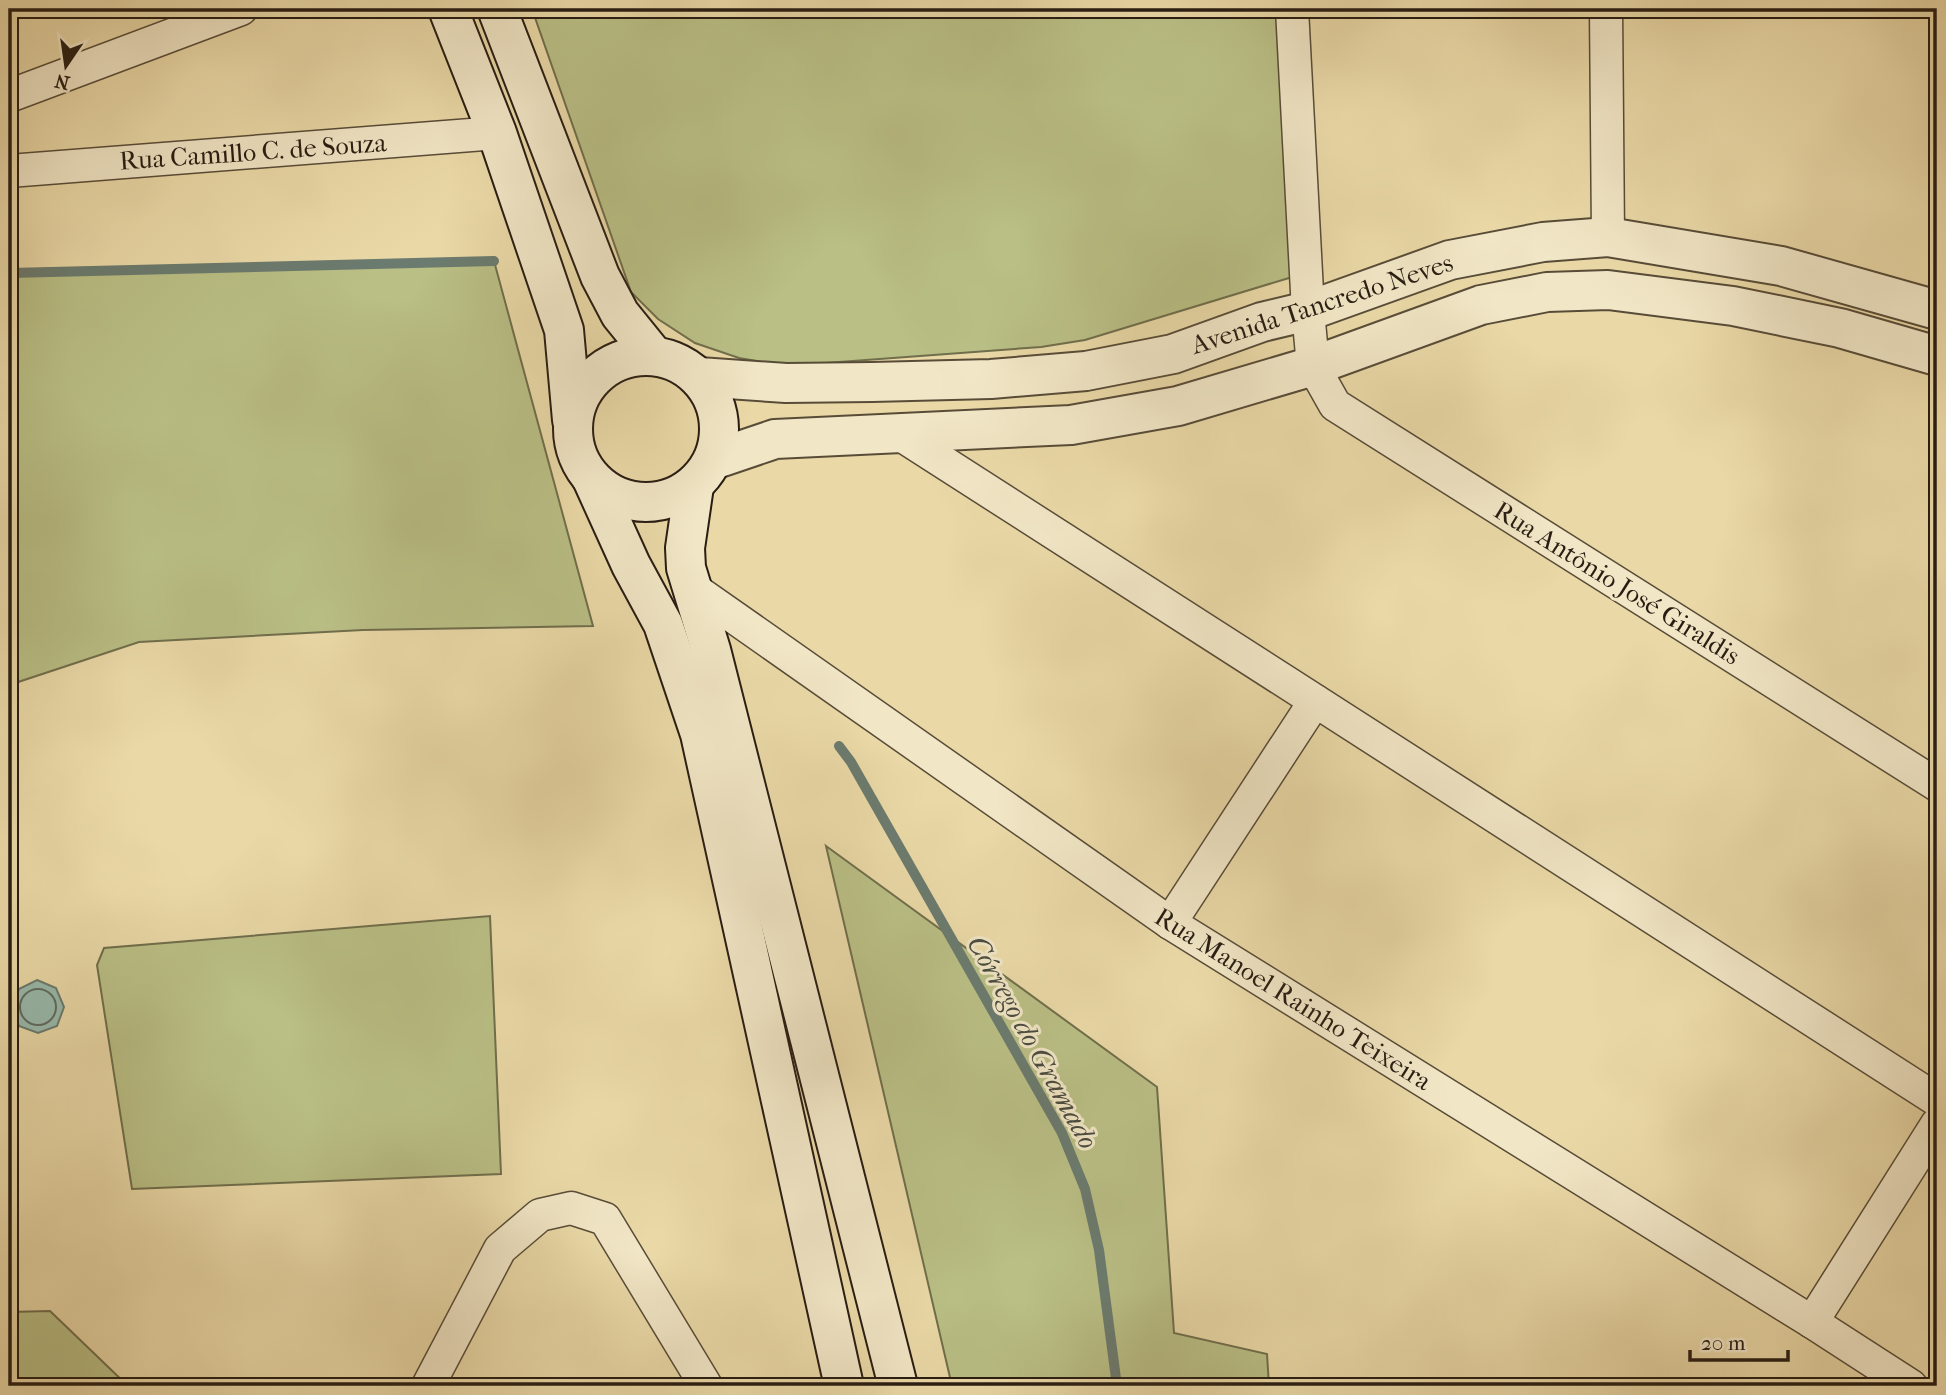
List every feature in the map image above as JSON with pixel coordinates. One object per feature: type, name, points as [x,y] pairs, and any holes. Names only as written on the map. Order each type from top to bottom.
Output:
[{"type":"main road","points":[[448,9],[497,133],[564,330],[579,457],[663,624],[700,734],[844,1386]]},
{"type":"main road","points":[[497,9],[600,276],[620,314],[654,356],[699,377],[713,398],[720,422],[718,447],[704,473],[685,548],[686,568],[711,650],[898,1386]]},
{"type":"main road","name":"Avenida Tancredo Neves","points":[[699,377],[786,383],[872,382],[991,379],[1086,371],[1173,354],[1262,322],[1308,312],[1450,260],[1543,242],[1608,237],[1781,266],[1937,310]]},
{"type":"main road","name":"Avenida Tancredo Neves","points":[[704,473],[775,439],[1071,425],[1178,406],[1312,366],[1481,305],[1546,292],[1608,290],[1733,306],[1840,328],[1937,356]]},
{"type":"main road","points":[[573,424],[576,407],[588,384],[606,368],[629,357],[654,356]]},
{"type":"main road","points":[[592,479],[614,495],[640,502],[669,498],[704,473]]},
{"type":"street","points":[[9,96],[241,9]]},
{"type":"street","points":[[1292,9],[1312,366]]},
{"type":"street","points":[[1606,9],[1608,237]]},
{"type":"street","name":"Rua Camillo C. de Souza","points":[[9,171],[497,133]]},
{"type":"street","name":"Rua Antônio José Giraldis","points":[[1312,366],[1335,405],[1937,785]]},
{"type":"street","points":[[898,433],[1937,1100]]},
{"type":"street","name":"Rua Manoel Rainho Teixeira","points":[[691,587],[1170,923],[1911,1386]]},
{"type":"street","points":[[1170,923],[1315,701]]},
{"type":"street","points":[[1812,1322],[1937,1124]]},
{"type":"street","points":[[428,1386],[500,1249],[540,1215],[571,1208],[605,1219],[706,1386]]},
{"type":"green space","points":[[532,9],[1281,9],[1299,272],[1289,278],[1085,340],[1041,347],[785,366],[739,358],[695,343],[658,319],[631,292]]},
{"type":"green space","points":[[494,261],[593,626],[363,630],[139,642],[9,685],[9,273]]},
{"type":"green space","points":[[826,846],[1157,1087],[1174,1333],[1267,1354],[1269,1386],[952,1386]]},
{"type":"green space","points":[[490,916],[501,1174],[132,1189],[97,965],[104,948]]},
{"type":"green space","points":[[50,1311],[128,1386],[9,1386],[9,1312]]},
{"type":"water","points":[[37,980],[56,988],[64,1007],[57,1026],[38,1033],[19,1026],[11,1008],[19,989]]},
{"type":"waterway","points":[[9,273],[494,261]]},
{"type":"waterway","name":"Córrego do Gramado","points":[[839,746],[851,762],[1062,1133],[1085,1189],[1099,1250],[1117,1386]]}]
